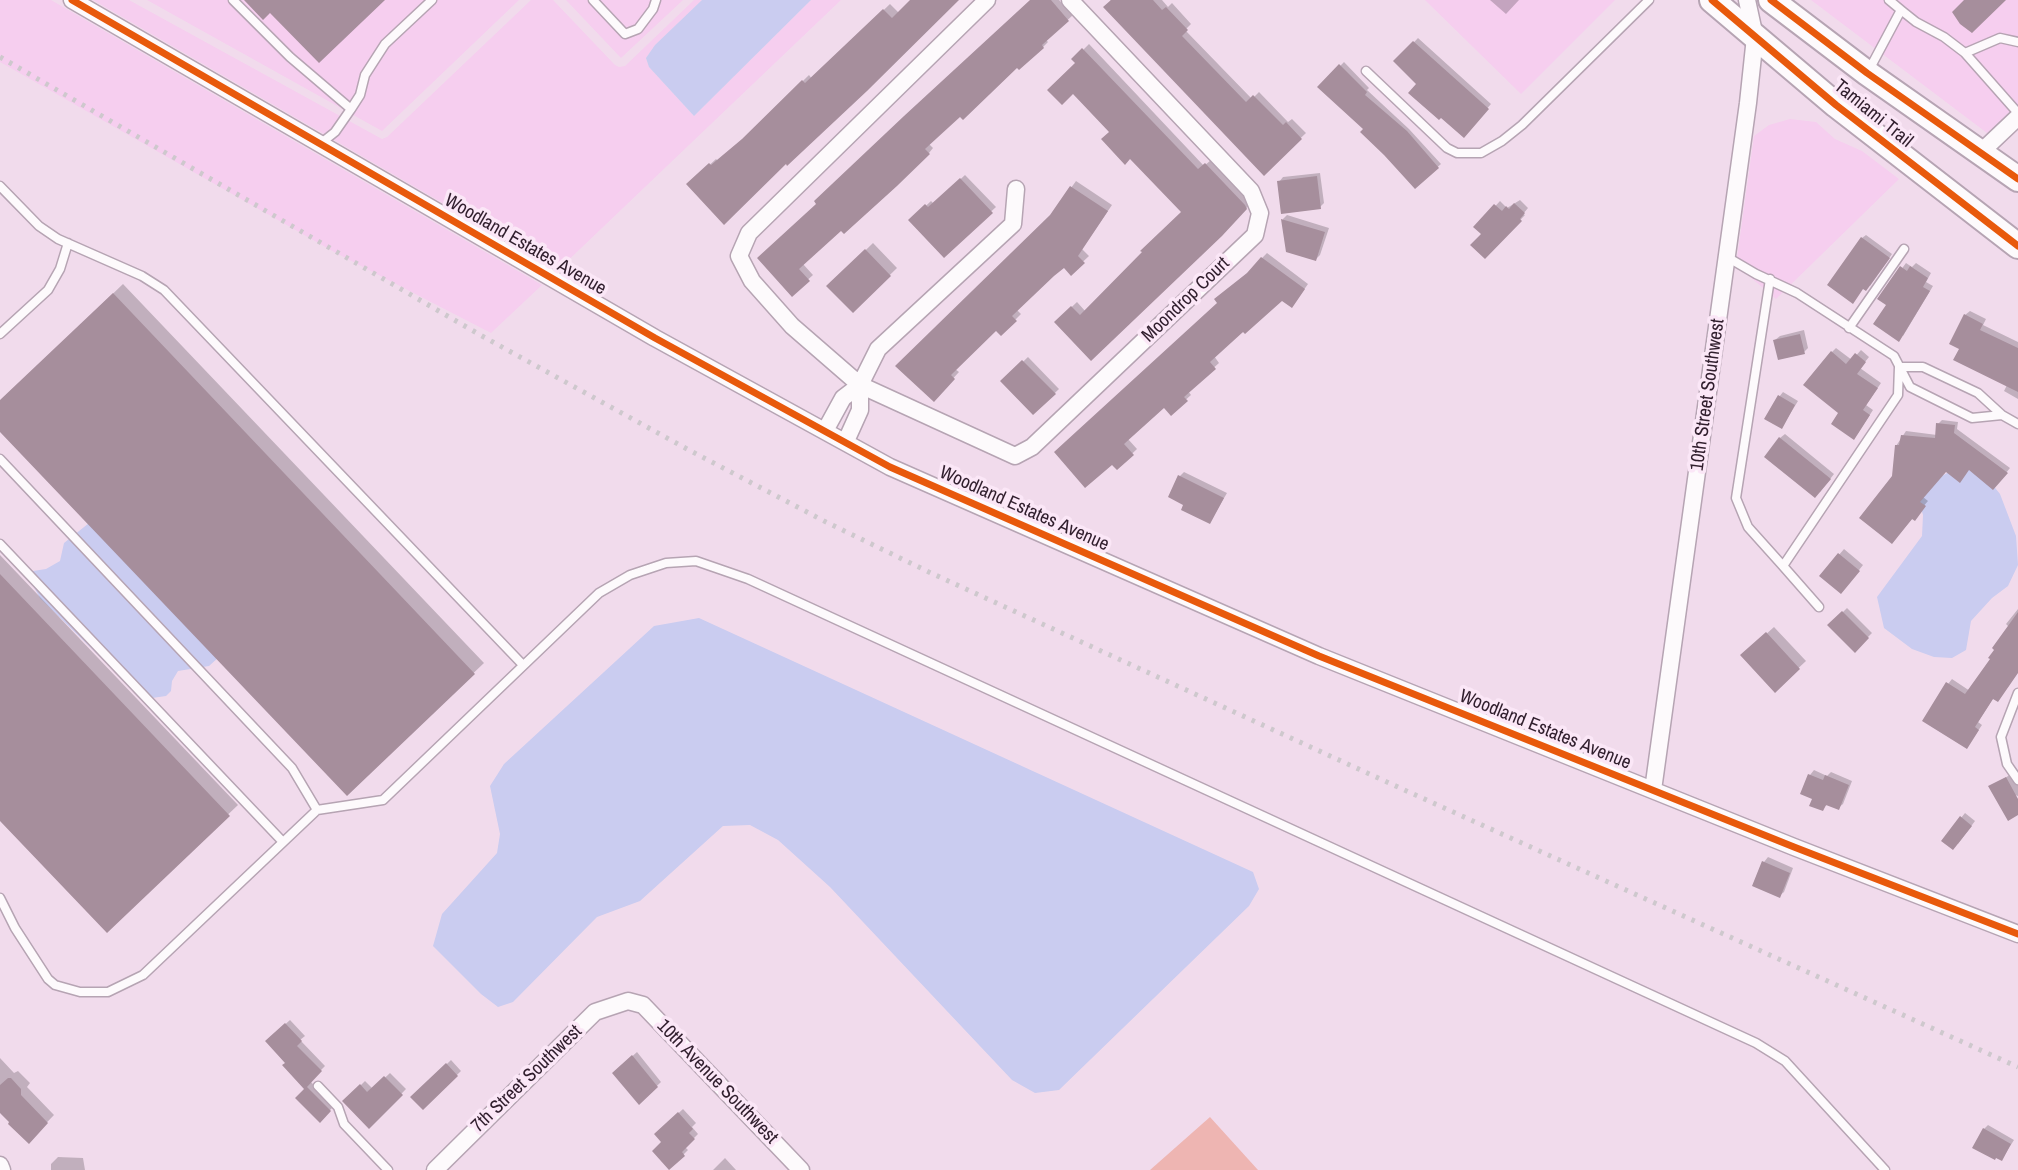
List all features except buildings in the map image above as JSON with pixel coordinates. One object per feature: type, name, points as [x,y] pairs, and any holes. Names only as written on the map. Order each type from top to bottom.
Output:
[{"type":"main road","name":"Tamiami Trail","points":[[1712,0],[1899,155],[2018,246]]},
{"type":"main road","name":"Tamiami Trail","points":[[1771,0],[1867,73],[2018,179]]},
{"type":"street","name":"Woodland Estates Avenue","points":[[72,0],[655,338],[826,429],[890,467],[1319,656],[2018,934]]},
{"type":"street","name":"Moondrop Court","points":[[987,0],[749,233],[739,256],[752,281],[792,326],[860,385],[1015,456],[1032,447],[1255,235],[1260,213],[1251,191],[1070,0]]},
{"type":"street","name":"10th Street Southwest","points":[[1653,790],[1755,37],[1747,0]]},
{"type":"street","points":[[1980,153],[2018,115]]},
{"type":"street","points":[[826,429],[843,398],[860,385],[878,349],[1013,224],[1016,189]]},
{"type":"street","points":[[846,441],[860,410],[860,385]]},
{"type":"street","name":"7th Street Southwest","points":[[435,1170],[595,1013],[628,1001]]},
{"type":"street","name":"10th Avenue Southwest","points":[[628,1001],[643,1004],[801,1170]]},
{"type":"street","points":[[0,1165],[2,1170]]},
{"type":"lane","points":[[233,0],[290,57],[351,109]]},
{"type":"lane","points":[[320,144],[335,132],[351,109],[360,95],[365,75],[385,44],[432,0]]},
{"type":"lane","points":[[593,0],[625,34],[638,29],[653,9],[656,0]]},
{"type":"lane","points":[[1366,71],[1447,148],[1457,153],[1480,153],[1502,141],[1522,125],[1649,0]]},
{"type":"lane","points":[[1889,0],[1916,22],[1944,37],[1965,53],[2018,115]]},
{"type":"lane","points":[[1867,73],[1901,10]]},
{"type":"lane","points":[[1965,53],[2000,38],[2018,43]]},
{"type":"lane","points":[[0,186],[39,226],[68,243],[142,276],[164,290],[523,665]]},
{"type":"lane","points":[[0,334],[48,290],[60,270],[68,243]]},
{"type":"lane","points":[[1849,328],[1904,249]]},
{"type":"lane","points":[[1727,257],[1797,293],[1894,356],[1910,387],[1972,418],[2002,415]]},
{"type":"lane","points":[[1770,279],[1736,498],[1748,527],[1819,607]]},
{"type":"lane","points":[[1783,566],[1898,395],[1899,367]]},
{"type":"lane","points":[[1899,367],[1923,367],[1978,393],[2002,415],[2018,424]]},
{"type":"lane","points":[[0,459],[292,768],[317,810]]},
{"type":"lane","points":[[0,544],[283,842]]},
{"type":"lane","points":[[0,898],[15,929],[48,979],[55,985],[80,992],[108,992],[143,975],[317,810],[383,800],[599,593],[630,575],[666,563],[696,561],[748,579],[1756,1043],[1785,1061],[1885,1170]]},
{"type":"lane","points":[[2018,694],[2001,737],[2007,764],[2018,780]]},
{"type":"lane","points":[[318,1086],[338,1107],[344,1124],[388,1170]]},
{"type":"shaded area","points":[[0,0],[51,0],[542,285],[491,333],[336,253],[0,62]]},
{"type":"shaded area","points":[[93,0],[129,0],[382,139],[531,0],[553,0],[619,67],[625,66],[694,0],[702,0],[655,45],[646,58],[649,67],[694,116],[811,0],[841,0],[558,270]]},
{"type":"shaded area","points":[[147,0],[519,0],[382,131]]},
{"type":"shaded area","points":[[566,0],[683,0],[621,58]]},
{"type":"shaded area","points":[[1425,0],[1615,0],[1521,94]]},
{"type":"shaded area","points":[[1811,0],[2018,0],[2018,104],[1987,133]]},
{"type":"shaded area","points":[[1790,119],[1816,122],[1835,139],[1862,151],[1899,179],[1776,299],[1736,265],[1754,136],[1769,125]]},
{"type":"shaded area","points":[[1210,1117],[1258,1170],[1150,1170]]},
{"type":"water","points":[[702,0],[811,0],[694,116],[649,67],[646,58],[655,45]]},
{"type":"water","points":[[1967,462],[1975,463],[2000,494],[2016,536],[2018,565],[2008,586],[1992,598],[1971,621],[1966,650],[1952,658],[1934,657],[1912,649],[1884,628],[1877,597],[1922,536],[1923,515],[1918,498],[1924,486]]},
{"type":"water","points":[[158,468],[230,647],[209,666],[178,671],[172,681],[171,691],[166,696],[152,698],[140,696],[40,598],[30,580],[33,571],[46,569],[60,561],[64,543]]},
{"type":"water","points":[[699,618],[1253,872],[1259,889],[1249,906],[1059,1090],[1035,1093],[1012,1080],[830,887],[778,840],[750,825],[723,826],[640,901],[597,917],[513,1002],[498,1007],[481,994],[433,946],[442,914],[497,853],[500,834],[490,786],[504,764],[654,626]]},
{"type":"railway","points":[[0,57],[482,336],[826,522],[931,573],[1400,788],[2018,1067]]},
{"type":"cycle path","points":[[72,0],[655,338],[890,467],[1319,656],[2018,934]]},
{"type":"cycle path","points":[[1712,0],[1836,105],[2018,246]]},
{"type":"cycle path","points":[[1771,0],[1867,73],[2018,179]]}]
